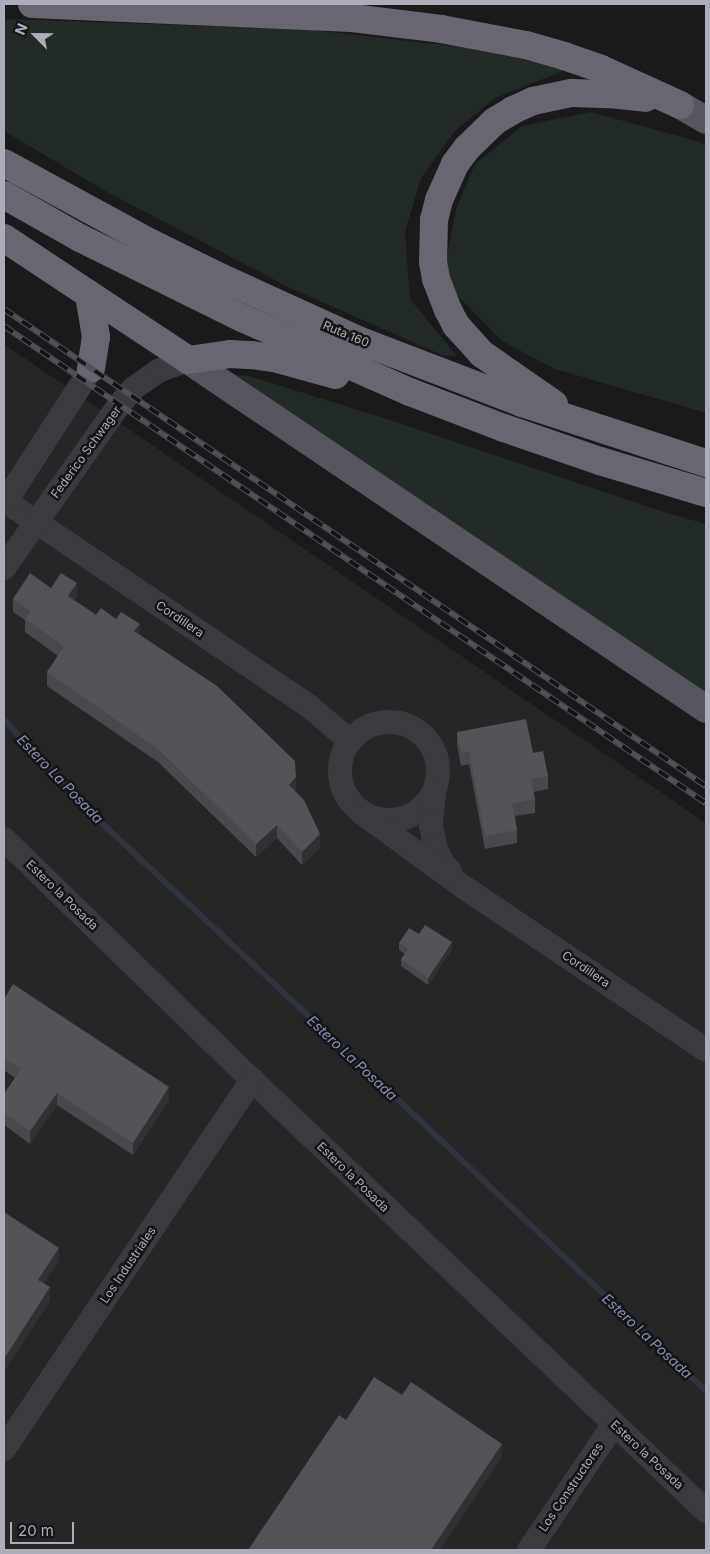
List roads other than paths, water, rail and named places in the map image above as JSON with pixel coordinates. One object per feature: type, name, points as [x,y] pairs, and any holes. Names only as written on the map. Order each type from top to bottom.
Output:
[{"type":"highway","points":[[32,4],[352,18],[441,29],[526,45],[564,56],[601,69],[680,105]]},
{"type":"highway","points":[[604,431],[570,413],[498,366],[482,354],[456,325],[436,279],[432,241],[436,214],[446,182],[467,148],[495,121],[513,110],[554,96],[581,93],[609,94],[680,105]]},
{"type":"highway","name":"Ruta 160","points":[[4,164],[149,242],[288,309],[444,374],[604,431],[706,463]]},
{"type":"highway","points":[[4,195],[80,238],[242,318],[410,392],[504,428],[583,455],[706,493]]},
{"type":"highway","points":[[4,238],[188,360],[230,354],[252,354],[410,392]]},
{"type":"highway","points":[[88,295],[96,337],[91,369]]},
{"type":"main road","points":[[680,105],[706,120]]},
{"type":"main road","points":[[188,360],[706,709]]},
{"type":"street","name":"Federico Schwager","points":[[4,568],[119,405],[134,388],[158,371],[188,360]]},
{"type":"street","points":[[5,503],[91,369]]},
{"type":"street","name":"Cordillera","points":[[5,503],[309,706],[350,741]]},
{"type":"street","name":"Cordillera","points":[[465,888],[441,861],[434,846],[431,825],[434,794],[438,778],[438,762],[433,747],[422,734],[409,726],[393,722],[377,723],[362,730],[350,741],[343,755],[340,771],[342,787],[350,802],[465,888],[706,1050]]},
{"type":"street","name":"Cordillera","points":[[362,812],[376,819],[393,821],[410,817],[424,807],[434,794]]},
{"type":"street","name":"Estero la Posada","points":[[4,839],[252,1080],[706,1511]]},
{"type":"street","name":"Los Industriales","points":[[4,1449],[252,1080]]},
{"type":"street","name":"Los Constructores","points":[[529,1550],[614,1424]]},
{"type":"waterway","name":"Estero La Posada","points":[[4,720],[106,827],[706,1391]]},
{"type":"railway","points":[[4,309],[706,786]]},
{"type":"railway","points":[[4,326],[706,803]]}]
